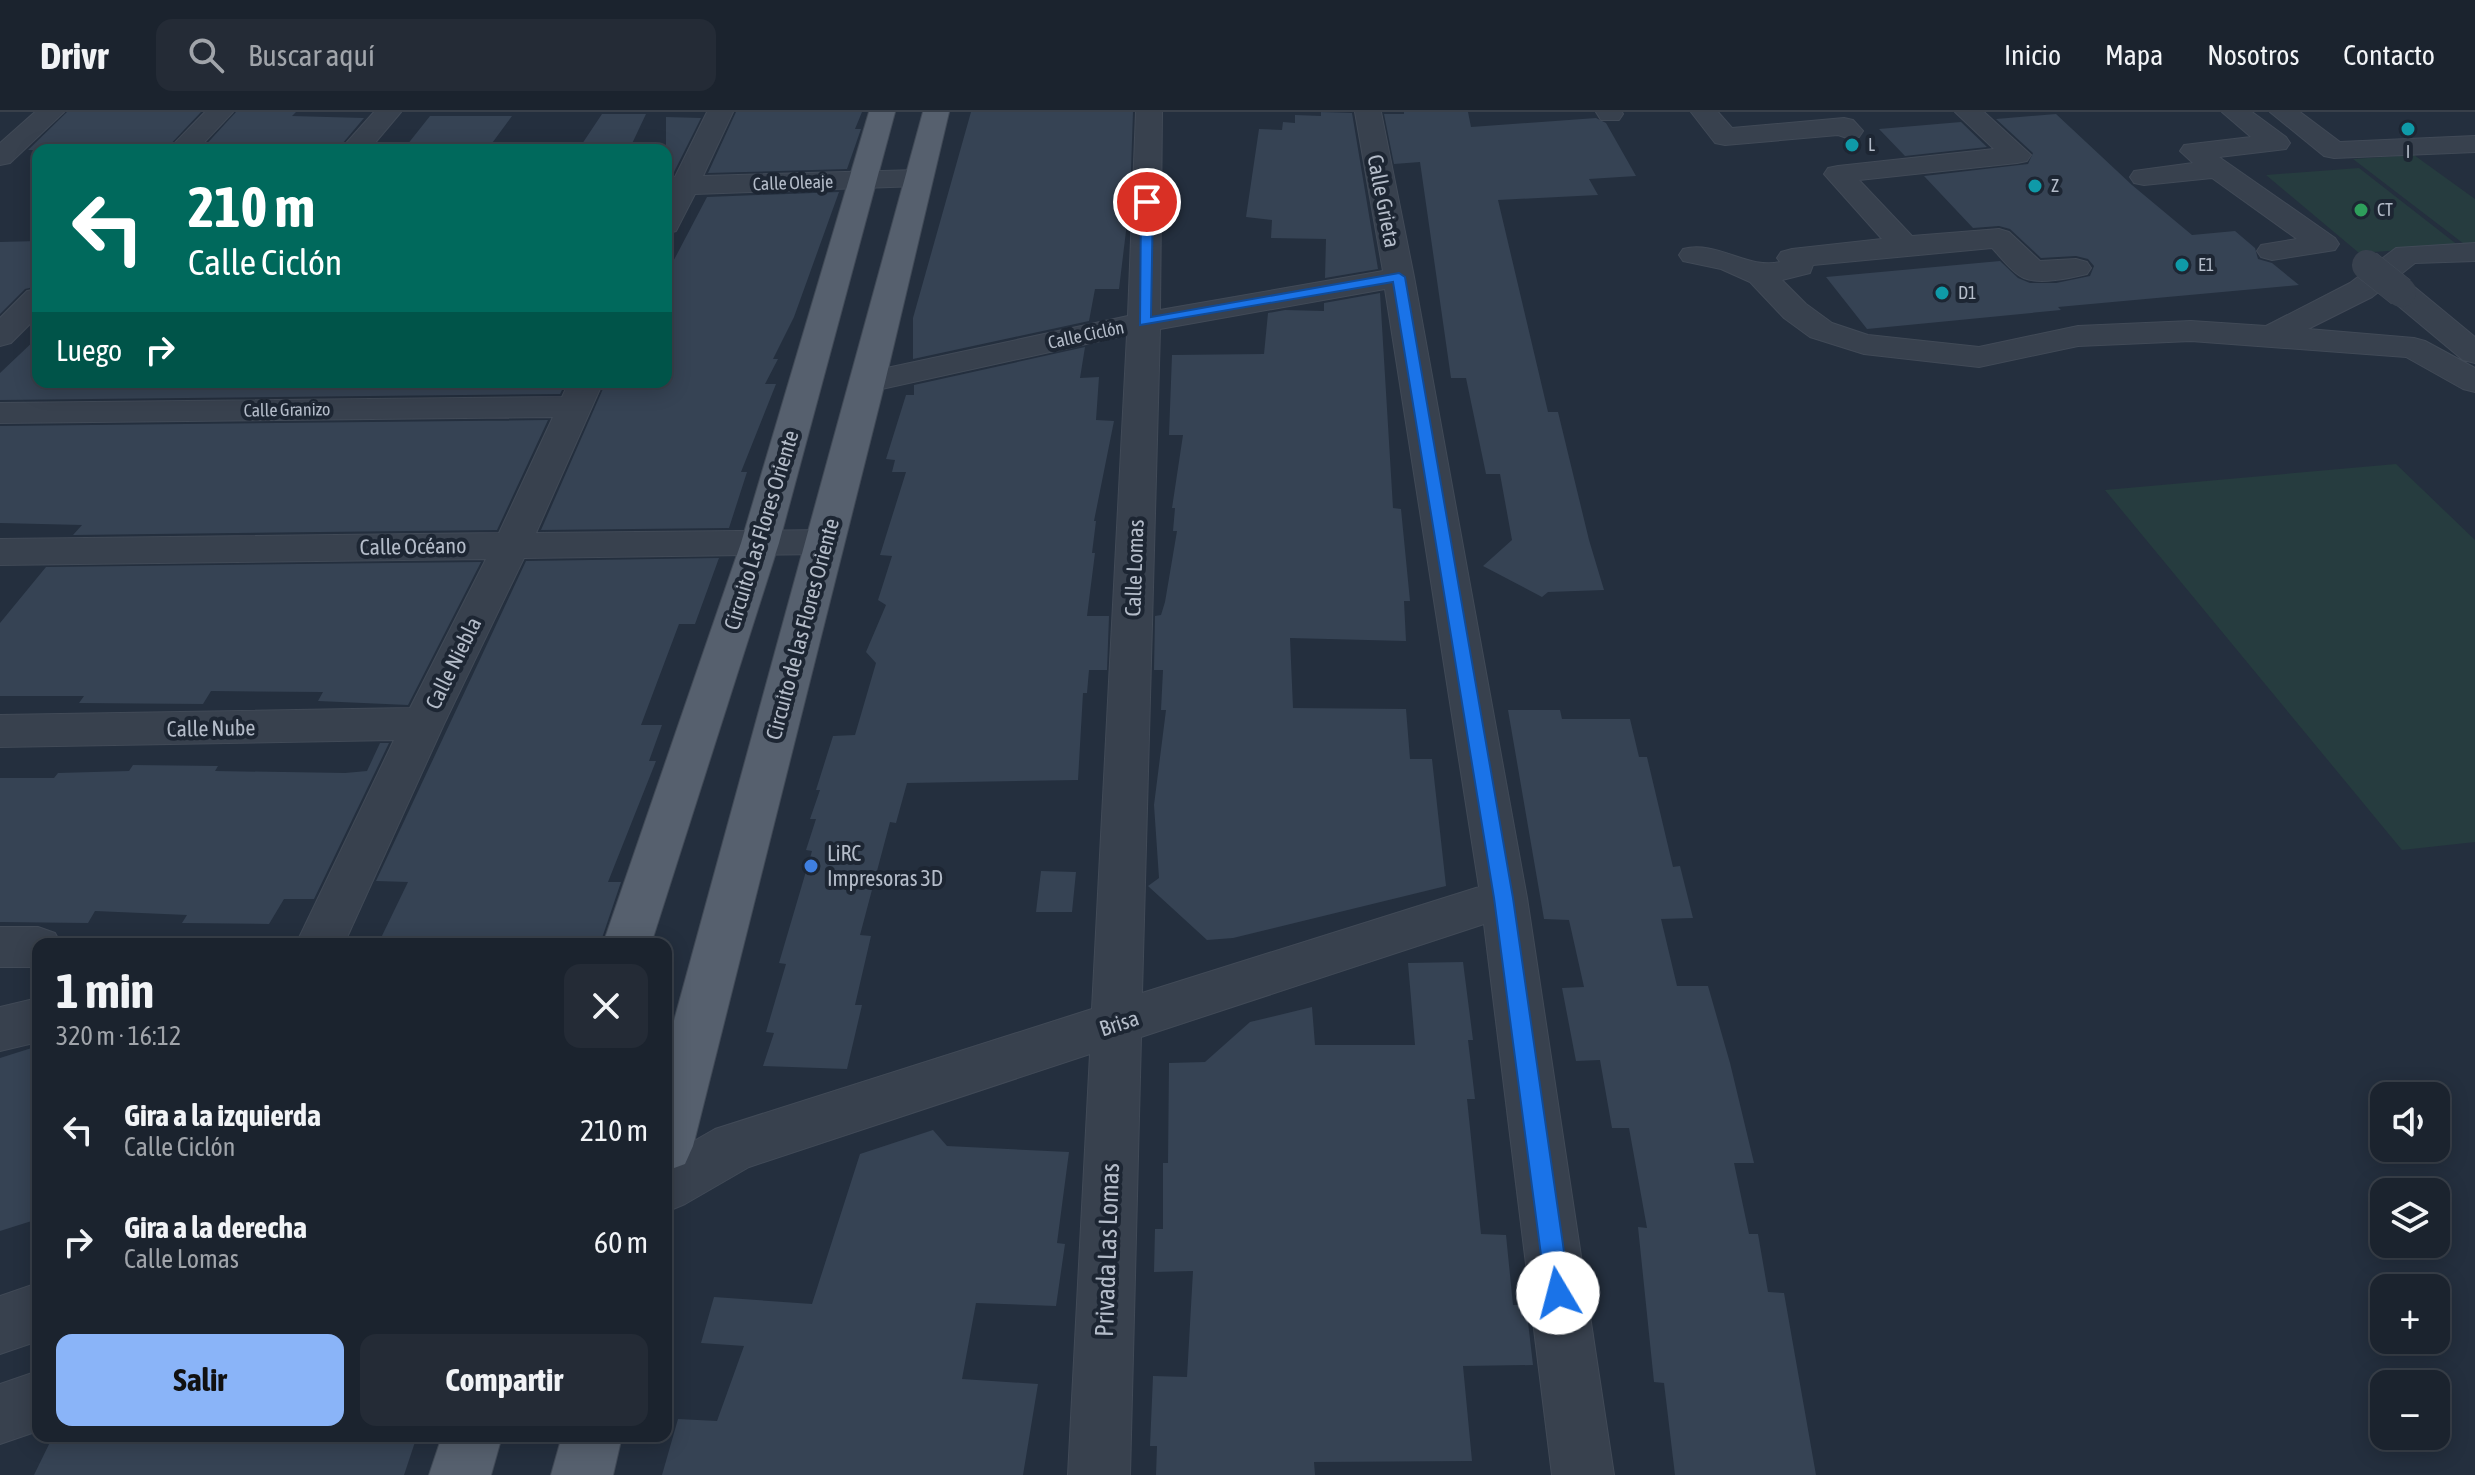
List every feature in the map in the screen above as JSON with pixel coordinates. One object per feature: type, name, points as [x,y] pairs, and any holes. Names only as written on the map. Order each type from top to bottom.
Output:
[{"type":"main road","name":"Circuito Las Flores Oriente","points":[[629,938],[760,543],[882,112]]},
{"type":"main road","name":"Circuito de las Flores Oriente","points":[[672,1120],[868,382],[936,112]]},
{"type":"main road","points":[[460,1475],[470,1442]]},
{"type":"main road","points":[[582,1475],[590,1442]]},
{"type":"street","points":[[188,144],[220,112]]},
{"type":"street","points":[[359,144],[388,112]]},
{"type":"street","points":[[676,186],[720,112]]},
{"type":"street","name":"Calle Lomas","points":[[1115,1025],[1144,322],[1149,112]]},
{"type":"street","name":"Calle Grieta","points":[[1368,112],[1399,277],[1504,898],[1583,1475]]},
{"type":"street","points":[[1704,112],[1725,137],[1844,126],[1850,131]]},
{"type":"street","points":[[1904,246],[1838,174],[2017,155],[1968,112]]},
{"type":"street","points":[[2235,112],[2276,143],[2194,151],[2324,244],[2367,265],[2475,353]]},
{"type":"street","points":[[2283,112],[2334,150],[2475,144]]},
{"type":"street","points":[[0,117],[48,114]]},
{"type":"street","points":[[0,157],[48,114]]},
{"type":"street","points":[[2442,146],[2475,168]]},
{"type":"street","points":[[2144,177],[2218,169]]},
{"type":"street","name":"Calle Oleaje","points":[[676,186],[919,178]]},
{"type":"street","points":[[1761,276],[1799,267],[1792,258],[1999,238],[2032,271],[2076,268]]},
{"type":"street","points":[[2272,251],[2324,244]]},
{"type":"street","points":[[2271,336],[2361,290],[2407,254],[2475,252]]},
{"type":"street","points":[[1694,255],[1730,262],[1761,276],[1795,311],[1821,330],[1864,344],[1979,357],[2078,336],[2191,331],[2414,348],[2475,382]]},
{"type":"street","name":"Calle Ciclón","points":[[868,382],[1144,322],[1399,277]]},
{"type":"street","points":[[0,291],[32,290]]},
{"type":"street","points":[[0,336],[32,304]]},
{"type":"street","name":"Calle Granizo","points":[[0,413],[580,395]]},
{"type":"street","name":"Calle Niebla","points":[[323,938],[423,724],[512,545],[580,395]]},
{"type":"street","name":"Calle Océano","points":[[8,562],[512,545],[825,542]]},
{"type":"street","name":"Calle Nube","points":[[0,731],[423,724]]},
{"type":"street","name":"Brisa","points":[[672,1183],[734,1147],[1504,898]]},
{"type":"street","points":[[0,947],[32,947]]},
{"type":"street","points":[[0,1029],[32,1021]]},
{"type":"street","name":"Privada Las Lomas","points":[[1099,1475],[1115,1025]]},
{"type":"street","points":[[672,1136],[734,1147]]},
{"type":"street","points":[[0,1325],[32,1314]]},
{"type":"street","points":[[0,1414],[32,1403]]},
{"type":"green space","points":[[2414,155],[2475,199],[2475,243],[2464,244],[2353,159]]},
{"type":"green space","name":"CT","points":[[2359,168],[2459,246],[2359,253],[2266,175]]},
{"type":"green space","points":[[2396,464],[2475,540],[2475,842],[2402,850],[2105,490]]},
{"type":"building","points":[[67,112],[201,112],[171,144],[34,144]]},
{"type":"building","points":[[236,112],[296,112],[292,116],[364,118],[342,144],[207,144]]},
{"type":"building","points":[[736,112],[862,112],[855,129],[861,129],[847,169],[708,173]]},
{"type":"building","points":[[971,112],[1133,112],[1130,198],[1119,289],[1095,289],[1089,321],[913,359],[913,318]]},
{"type":"building","points":[[1321,112],[1352,113],[1378,269],[1325,278],[1326,239],[1271,238],[1272,220],[1246,217],[1259,129],[1282,130],[1283,122],[1295,123],[1295,115],[1321,116]]},
{"type":"building","points":[[1468,112],[1471,127],[1596,118],[1606,123],[1636,176],[1589,179],[1598,195],[1498,200],[1548,412],[1558,412],[1604,590],[1548,592],[1542,597],[1483,566],[1512,540],[1500,474],[1486,474],[1466,378],[1451,378],[1420,162],[1394,164],[1384,114]]},
{"type":"building","points":[[602,114],[646,114],[632,144],[582,144]]},
{"type":"building","points":[[2056,114],[2132,185],[2192,235],[2235,231],[2255,248],[2258,259],[2272,263],[2299,285],[2058,307],[2061,310],[1867,329],[1826,277],[2000,261],[2018,278],[2030,283],[2056,283],[2090,276],[2094,266],[2088,259],[2076,256],[2041,258],[2010,229],[1999,226],[1973,228],[1924,176],[2028,164],[2033,153],[1996,119]]},
{"type":"building","points":[[430,116],[512,116],[491,144],[408,144]]},
{"type":"building","points":[[666,117],[701,118],[673,174],[672,144],[666,144]]},
{"type":"building","points":[[1961,122],[1987,147],[1905,156],[1879,129]]},
{"type":"building","points":[[839,192],[794,317],[773,359],[778,359],[765,384],[776,384],[741,472],[747,472],[729,528],[541,530],[603,388],[672,388],[672,264],[707,197]]},
{"type":"building","points":[[32,241],[32,287],[25,289],[0,314],[0,242]]},
{"type":"building","points":[[1380,293],[1393,508],[1401,509],[1410,601],[1404,601],[1406,641],[1290,638],[1293,708],[1406,709],[1410,759],[1432,759],[1446,886],[1233,938],[1207,940],[1148,886],[1159,878],[1154,805],[1166,710],[1161,710],[1163,670],[1154,670],[1155,616],[1161,615],[1165,602],[1177,531],[1173,531],[1175,508],[1172,508],[1183,435],[1169,435],[1172,355],[1264,354],[1268,313],[1324,311],[1324,303]]},
{"type":"building","points":[[32,343],[32,388],[563,388],[560,394],[0,400],[0,373]]},
{"type":"building","points":[[1085,347],[1080,378],[1099,377],[1096,420],[1114,421],[1094,521],[1092,553],[1095,553],[1087,616],[1109,616],[1107,670],[1089,670],[1087,693],[1083,693],[1078,780],[907,783],[896,823],[890,822],[860,935],[871,936],[855,1005],[862,1005],[847,1069],[763,1066],[774,1033],[766,1032],[786,964],[779,963],[812,851],[806,850],[816,819],[810,819],[820,790],[816,790],[833,736],[855,735],[876,663],[866,652],[886,605],[878,600],[892,556],[880,555],[906,472],[892,472],[895,460],[886,459],[906,395],[914,395],[914,385]]},
{"type":"building","points":[[548,420],[497,530],[73,535],[82,525],[0,523],[0,426]]},
{"type":"building","points":[[719,558],[695,624],[679,624],[641,725],[662,725],[649,761],[656,761],[608,882],[621,882],[602,938],[381,938],[408,882],[376,881],[526,561]]},
{"type":"building","points":[[481,562],[408,705],[318,701],[323,692],[211,691],[203,704],[79,703],[84,696],[0,696],[0,623],[46,567]]},
{"type":"building","points":[[1508,710],[1560,710],[1562,719],[1630,719],[1639,757],[1647,757],[1673,867],[1680,866],[1693,918],[1661,919],[1677,986],[1708,986],[1730,1063],[1754,1163],[1734,1163],[1749,1234],[1758,1234],[1768,1292],[1784,1293],[1816,1475],[1675,1475],[1664,1383],[1654,1382],[1638,1227],[1647,1228],[1629,1128],[1612,1128],[1600,1060],[1576,1061],[1562,988],[1584,987],[1569,920],[1544,919]]},
{"type":"building","points":[[380,743],[389,743],[314,899],[284,899],[269,924],[182,923],[187,915],[95,911],[88,923],[0,922],[0,778],[54,778],[58,773],[129,771],[133,765],[218,766],[215,771],[367,771]]},
{"type":"building","points":[[1041,871],[1076,872],[1072,912],[1036,912]]},
{"type":"building","points":[[1463,962],[1473,1040],[1468,1040],[1475,1099],[1467,1099],[1481,1234],[1506,1235],[1513,1305],[1526,1305],[1533,1365],[1463,1366],[1472,1461],[1314,1462],[1315,1475],[1156,1475],[1157,1446],[1150,1446],[1153,1376],[1187,1377],[1193,1271],[1154,1272],[1155,1229],[1163,1229],[1163,1163],[1168,1163],[1169,1063],[1205,1062],[1250,1022],[1312,1007],[1315,1045],[1415,1045],[1408,963]]},
{"type":"building","points":[[32,1048],[32,1221],[0,1231],[0,1058]]},
{"type":"building","points":[[933,1130],[947,1146],[1069,1152],[1057,1243],[1065,1244],[1056,1306],[976,1303],[962,1379],[1038,1384],[1023,1475],[662,1475],[678,1419],[717,1421],[744,1346],[701,1343],[714,1297],[812,1304],[860,1154]]},
{"type":"building","points":[[50,1442],[415,1442],[404,1475],[34,1475]]},
{"type":"place","name":"I","points":[[2408,129]]},
{"type":"place","name":"L","points":[[1852,145]]},
{"type":"place","name":"Z","points":[[2035,186]]},
{"type":"place","name":"CT","points":[[2361,210]]},
{"type":"place","name":"E1","points":[[2182,265]]},
{"type":"place","name":"D1","points":[[1942,293]]},
{"type":"place","name":"LiRC Impresoras 3D","points":[[811,866]]},
{"type":"route","points":[[1147,202],[1144,322],[1399,277],[1504,898],[1558,1293]]}]
